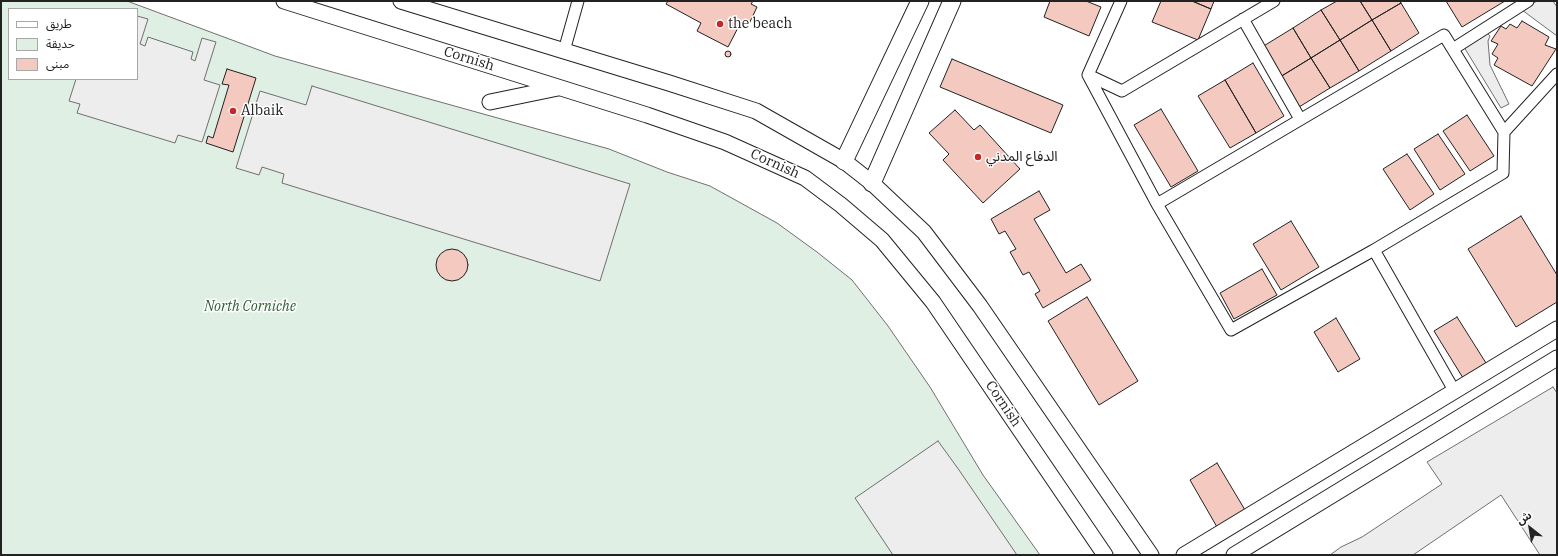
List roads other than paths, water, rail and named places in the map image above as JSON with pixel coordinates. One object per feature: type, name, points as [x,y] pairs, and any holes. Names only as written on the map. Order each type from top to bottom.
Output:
[{"type":"main road","name":"Cornish","points":[[284,1],[725,142],[805,178],[841,204],[882,240],[933,302],[1106,555]]},
{"type":"main road","points":[[401,1],[564,50],[756,111],[844,161],[872,183],[924,232],[980,306],[1151,555]]},
{"type":"main road","points":[[844,161],[920,1]]},
{"type":"main road","points":[[872,183],[952,1]]},
{"type":"main road","points":[[490,102],[560,88]]},
{"type":"main road","points":[[1184,555],[1557,329]]},
{"type":"main road","points":[[1234,555],[1557,358]]},
{"type":"street","points":[[564,50],[578,1]]},
{"type":"street","points":[[1088,75],[1121,1]]},
{"type":"street","points":[[1088,75],[1122,91],[1274,1]]},
{"type":"street","points":[[1453,49],[1528,1]]},
{"type":"street","points":[[1243,20],[1300,119]]},
{"type":"street","points":[[1088,75],[1157,204],[1231,330],[1374,250],[1503,172],[1504,132],[1444,35],[1157,204]]},
{"type":"street","points":[[1504,132],[1557,74]]},
{"type":"street","points":[[1374,250],[1455,392]]},
{"type":"place","name":"the beach","points":[[720,24]]},
{"type":"place","name":"Albaik","points":[[233,111]]},
{"type":"place","name":"الدفاع المدني","points":[[978,157]]},
{"type":"park label","name":"North Corniche","points":[[250,307]]}]
